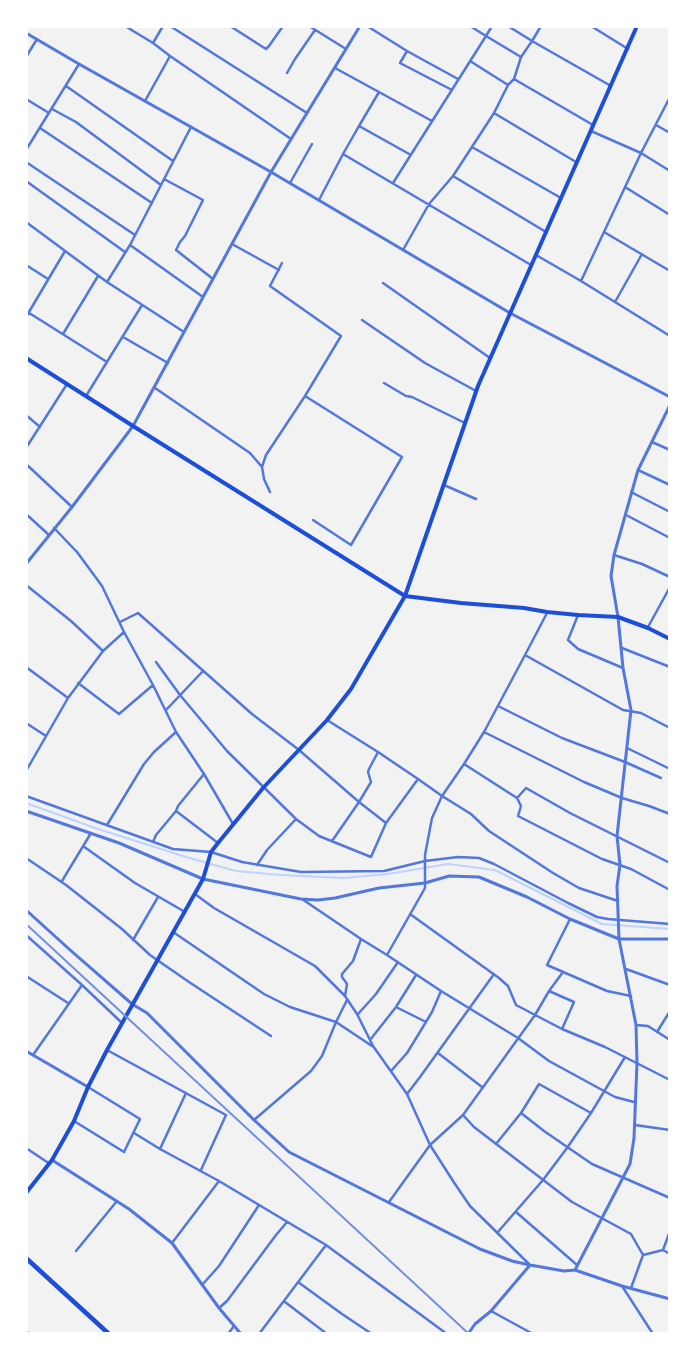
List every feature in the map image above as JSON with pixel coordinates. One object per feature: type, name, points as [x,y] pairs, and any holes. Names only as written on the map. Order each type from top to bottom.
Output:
[{"type":"main road","points":[[26,1193],[51,1162],[74,1121],[88,1087],[107,1050],[204,877],[211,854],[263,788],[327,720],[351,690],[405,596],[476,391],[637,26]]},
{"type":"main road","points":[[26,358],[405,596],[524,608],[578,616],[618,617],[648,628],[670,639]]},
{"type":"main road","points":[[26,1258],[109,1334]]},
{"type":"street","points":[[125,26],[153,43],[291,139]]},
{"type":"street","points":[[153,43],[163,26]]},
{"type":"street","points":[[170,26],[307,114]]},
{"type":"street","points":[[230,26],[266,49],[282,26]]},
{"type":"street","points":[[309,26],[346,49]]},
{"type":"street","points":[[26,564],[72,508],[133,426],[271,172],[360,26]]},
{"type":"street","points":[[367,26],[407,51],[459,79]]},
{"type":"street","points":[[470,26],[521,57]]},
{"type":"street","points":[[392,183],[492,26]]},
{"type":"street","points":[[508,26],[612,86]]},
{"type":"street","points":[[403,250],[429,204],[453,176],[494,112],[508,85],[514,78],[521,57],[541,26]]},
{"type":"street","points":[[591,26],[628,49]]},
{"type":"street","points":[[288,73],[315,30]]},
{"type":"street","points":[[26,32],[271,172],[510,312],[670,397]]},
{"type":"street","points":[[26,57],[37,39]]},
{"type":"street","points":[[407,51],[400,63],[452,90]]},
{"type":"street","points":[[145,101],[170,56]]},
{"type":"street","points":[[470,61],[508,85]]},
{"type":"street","points":[[26,150],[79,64]]},
{"type":"street","points":[[334,68],[432,121]]},
{"type":"street","points":[[514,78],[593,126]]},
{"type":"street","points":[[66,86],[173,161]]},
{"type":"street","points":[[319,200],[342,154],[380,92]]},
{"type":"street","points":[[581,281],[641,153],[670,97]]},
{"type":"street","points":[[26,99],[49,113]]},
{"type":"street","points":[[52,108],[76,122],[161,185]]},
{"type":"street","points":[[494,112],[577,163]]},
{"type":"street","points":[[656,125],[670,133]]},
{"type":"street","points":[[359,126],[411,154]]},
{"type":"street","points":[[107,282],[130,245],[191,127]]},
{"type":"street","points":[[40,128],[152,203]]},
{"type":"street","points":[[591,131],[641,153],[670,171]]},
{"type":"street","points":[[290,183],[312,144]]},
{"type":"street","points":[[472,147],[561,198]]},
{"type":"street","points":[[342,154],[532,265]]},
{"type":"street","points":[[26,162],[135,235]]},
{"type":"street","points":[[453,176],[546,232]]},
{"type":"street","points":[[164,180],[203,200],[176,250],[213,279]]},
{"type":"street","points":[[26,181],[126,252]]},
{"type":"street","points":[[625,187],[670,215]]},
{"type":"street","points":[[26,222],[98,276],[184,332]]},
{"type":"street","points":[[604,232],[670,271]]},
{"type":"street","points":[[232,244],[279,270]]},
{"type":"street","points":[[130,245],[203,296]]},
{"type":"street","points":[[26,318],[66,251]]},
{"type":"street","points":[[615,302],[642,254]]},
{"type":"street","points":[[536,255],[670,336]]},
{"type":"street","points":[[270,492],[264,479],[262,467],[266,455],[342,336],[270,286],[282,264]]},
{"type":"street","points":[[26,265],[49,280]]},
{"type":"street","points":[[63,335],[98,276]]},
{"type":"street","points":[[383,283],[490,358]]},
{"type":"street","points":[[86,396],[142,305]]},
{"type":"street","points":[[28,312],[107,362]]},
{"type":"street","points":[[362,320],[425,363],[476,391]]},
{"type":"street","points":[[123,337],[168,363]]},
{"type":"street","points":[[384,383],[406,396],[412,397],[465,424]]},
{"type":"street","points":[[26,448],[67,384]]},
{"type":"street","points":[[155,388],[250,453],[262,467]]},
{"type":"street","points":[[305,396],[402,457],[351,545],[313,520]]},
{"type":"street","points":[[575,1270],[630,1164],[635,1125],[636,1025],[619,938],[617,886],[620,865],[617,836],[631,710],[623,668],[618,617],[611,576],[614,555],[638,470],[670,405]]},
{"type":"street","points":[[26,415],[40,427]]},
{"type":"street","points":[[652,442],[670,450]]},
{"type":"street","points":[[26,464],[72,508]]},
{"type":"street","points":[[638,470],[670,485]]},
{"type":"street","points":[[444,485],[476,499]]},
{"type":"street","points":[[631,492],[670,512]]},
{"type":"street","points":[[26,514],[49,535]]},
{"type":"street","points":[[626,515],[670,538]]},
{"type":"street","points":[[54,528],[77,552],[102,586],[176,732],[204,774],[233,824]]},
{"type":"street","points":[[614,555],[642,564],[670,577]]},
{"type":"street","points":[[26,585],[71,621],[103,651]]},
{"type":"street","points":[[648,628],[670,587]]},
{"type":"street","points":[[388,955],[423,894],[426,881],[425,863],[432,818],[442,796],[484,732],[547,612]]},
{"type":"street","points":[[120,622],[138,613],[252,714],[299,750],[386,823]]},
{"type":"street","points":[[578,616],[568,640],[578,649],[623,668]]},
{"type":"street","points":[[27,769],[78,683],[103,651],[124,632]]},
{"type":"street","points":[[622,648],[670,667]]},
{"type":"street","points":[[525,655],[623,710],[641,713],[670,728]]},
{"type":"street","points":[[156,662],[180,695],[227,751],[263,788],[296,819],[319,836],[332,842],[371,857],[386,823],[418,779]]},
{"type":"street","points":[[26,667],[68,698]]},
{"type":"street","points":[[165,710],[203,671]]},
{"type":"street","points":[[78,683],[120,714],[153,685]]},
{"type":"street","points":[[498,706],[562,738],[661,778]]},
{"type":"street","points":[[327,720],[471,814],[489,831],[553,873],[580,888],[618,900]]},
{"type":"street","points":[[26,723],[46,736]]},
{"type":"street","points":[[107,826],[144,764],[176,732]]},
{"type":"street","points":[[484,732],[584,782],[622,798],[670,814]]},
{"type":"street","points":[[627,748],[670,769]]},
{"type":"street","points":[[332,842],[371,782],[368,772],[378,752]]},
{"type":"street","points":[[464,764],[517,798],[521,806],[518,816],[602,859],[631,869],[670,890]]},
{"type":"street","points":[[153,842],[178,806],[204,774]]},
{"type":"street","points":[[517,798],[526,788],[570,813],[670,863]]},
{"type":"street","points":[[26,796],[173,849],[211,854],[242,862],[301,872],[384,871],[458,857],[479,858],[508,870],[588,913],[619,921],[670,924]]},
{"type":"street","points":[[26,811],[119,843],[204,877],[301,899],[335,898],[449,876],[479,877],[527,897],[570,919],[619,938],[670,939]]},
{"type":"street","points":[[176,811],[218,843]]},
{"type":"street","points":[[257,865],[267,850],[296,819]]},
{"type":"street","points":[[62,882],[91,833]]},
{"type":"street","points":[[83,846],[135,883],[185,912]]},
{"type":"street","points":[[26,858],[62,882],[133,940],[189,982],[271,1036]]},
{"type":"street","points":[[195,894],[214,908],[315,966],[345,996],[358,1014],[373,1046],[407,1094],[430,1145],[470,1206],[530,1265]]},
{"type":"street","points":[[133,940],[158,897]]},
{"type":"street","points":[[301,899],[416,975],[518,1038],[549,1061],[614,1097],[634,1102]]},
{"type":"street","points":[[26,910],[132,1004],[147,1013],[254,1120],[289,1152],[480,1249],[512,1261],[530,1265],[564,1271],[575,1270],[622,1286],[670,1299]]},
{"type":"street","points":[[410,914],[508,986],[516,1005],[670,1080]]},
{"type":"street","points":[[570,919],[547,965],[607,991],[631,996]]},
{"type":"street","points":[[173,932],[264,994],[290,1007],[336,1022],[373,1046]]},
{"type":"street","points":[[26,935],[122,1023]]},
{"type":"street","points":[[345,996],[347,984],[342,974],[354,961],[361,939]]},
{"type":"street","points":[[358,1014],[376,994],[398,962]]},
{"type":"street","points":[[626,969],[670,985]]},
{"type":"street","points":[[389,1202],[430,1145],[463,1115],[535,1015],[563,972]]},
{"type":"street","points":[[407,1094],[494,974]]},
{"type":"street","points":[[370,1040],[396,1007],[416,975]]},
{"type":"street","points":[[26,976],[68,1004]]},
{"type":"street","points":[[33,1055],[82,985]]},
{"type":"street","points":[[391,1071],[407,1053],[432,1012],[441,991]]},
{"type":"street","points":[[549,991],[574,1002],[562,1029]]},
{"type":"street","points":[[254,1120],[311,1071],[322,1056],[347,1000]]},
{"type":"street","points":[[396,1007],[426,1022]]},
{"type":"street","points":[[657,1032],[670,1011]]},
{"type":"street","points":[[636,1025],[648,1026],[670,1040]]},
{"type":"street","points":[[107,1050],[226,1115],[201,1170]]},
{"type":"street","points":[[26,1051],[140,1119],[124,1152],[74,1121]]},
{"type":"street","points":[[438,1053],[483,1088]]},
{"type":"street","points":[[497,1233],[543,1180],[567,1148],[625,1057]]},
{"type":"street","points":[[496,1144],[521,1113],[539,1084],[591,1113]]},
{"type":"street","points":[[160,1149],[186,1093]]},
{"type":"street","points":[[521,1113],[567,1148],[592,1164],[670,1198]]},
{"type":"street","points":[[463,1115],[474,1127],[572,1202],[631,1234],[643,1255],[631,1288]]},
{"type":"street","points":[[635,1125],[670,1130]]},
{"type":"street","points":[[134,1133],[201,1170],[326,1245],[447,1334]]},
{"type":"street","points":[[26,1148],[117,1201],[147,1222],[172,1243],[219,1308],[241,1334]]},
{"type":"street","points":[[172,1243],[219,1181]]},
{"type":"street","points":[[76,1251],[117,1201]]},
{"type":"street","points":[[202,1285],[220,1266],[259,1204]]},
{"type":"street","points":[[516,1212],[577,1265]]},
{"type":"street","points":[[219,1308],[227,1301],[287,1222]]},
{"type":"street","points":[[663,1250],[670,1231]]},
{"type":"street","points":[[259,1334],[326,1245]]},
{"type":"street","points":[[643,1255],[663,1250],[670,1254]]},
{"type":"street","points":[[468,1334],[475,1324],[491,1311],[530,1265]]},
{"type":"street","points":[[298,1282],[372,1334]]},
{"type":"street","points":[[622,1286],[653,1334]]},
{"type":"street","points":[[284,1301],[327,1334]]},
{"type":"street","points":[[491,1311],[533,1334]]},
{"type":"street","points":[[228,1334],[234,1326]]},
{"type":"street","points":[[26,1331],[30,1334]]},
{"type":"waterway","points":[[26,803],[98,829],[236,871],[344,878],[388,874],[448,864],[495,870],[602,924],[670,929]]},
{"type":"railway","points":[[26,924],[469,1334]]}]
